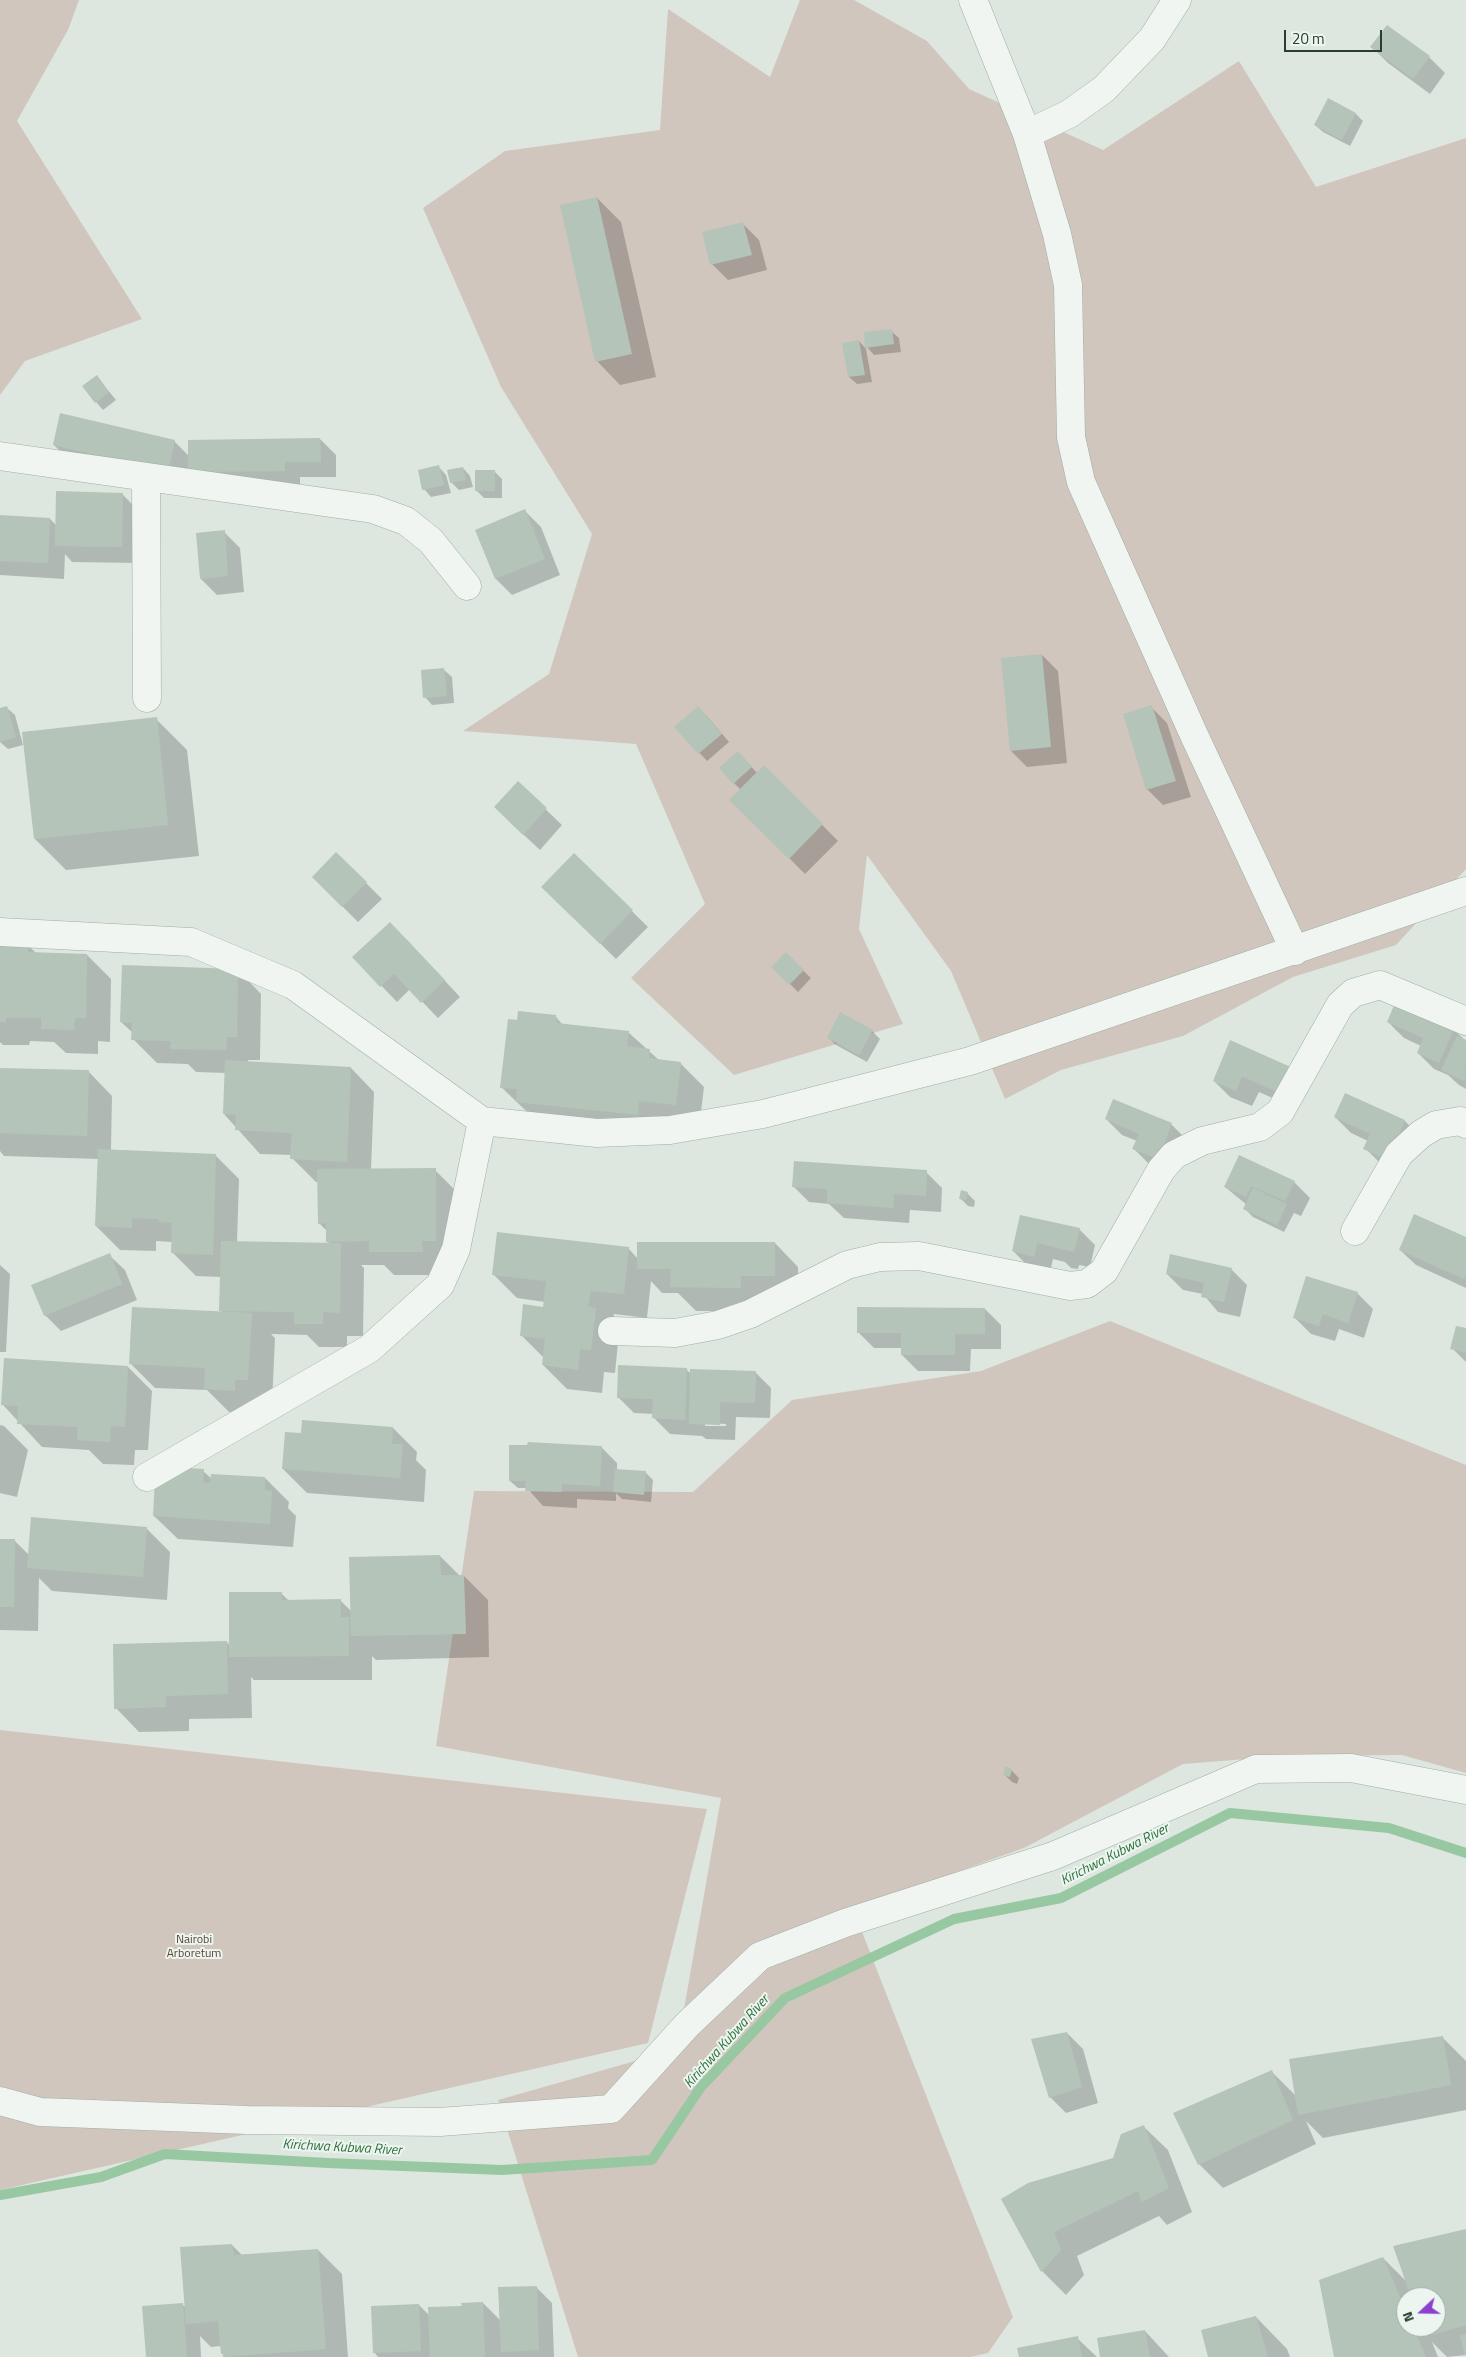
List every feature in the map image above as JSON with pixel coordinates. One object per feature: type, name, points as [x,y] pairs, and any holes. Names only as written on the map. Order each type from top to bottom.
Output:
[{"type":"street","points":[[973,0],[1027,134],[1057,234],[1068,285],[1070,437],[1082,482],[1194,735],[1295,951]]},
{"type":"street","points":[[1027,134],[1069,114],[1104,88],[1152,39],[1177,0]]},
{"type":"street","points":[[0,456],[373,509],[406,521],[431,541],[467,586]]},
{"type":"street","points":[[146,478],[147,698]]},
{"type":"street","points":[[0,932],[191,942],[293,985],[482,1121],[597,1133],[670,1130],[763,1114],[970,1061],[1466,891]]},
{"type":"street","points":[[612,1331],[675,1333],[718,1325],[750,1314],[847,1265],[880,1257],[919,1256],[1070,1286],[1088,1284],[1104,1271],[1161,1170],[1174,1155],[1202,1141],[1260,1127],[1280,1112],[1340,1005],[1353,993],[1380,985],[1466,1021]]},
{"type":"street","points":[[147,1477],[369,1349],[440,1285],[456,1249],[482,1121]]},
{"type":"street","points":[[1355,1231],[1399,1154],[1421,1134],[1436,1125],[1460,1121],[1466,1124]]},
{"type":"street","points":[[0,2101],[40,2112],[247,2120],[440,2122],[611,2109],[687,2025],[760,1956],[845,1923],[1053,1856],[1256,1769],[1351,1768],[1466,1790]]},
{"type":"green space","points":[[0,0],[79,0],[68,30],[17,121],[142,319],[25,361],[0,395]]},
{"type":"green space","points":[[800,0],[854,0],[927,41],[969,89],[1103,150],[1239,61],[1316,187],[1466,138],[1466,869],[1396,945],[1293,977],[1183,1036],[1061,1070],[1005,1099],[951,971],[867,855],[859,929],[903,1024],[734,1075],[631,978],[705,904],[636,744],[463,731],[549,674],[592,534],[501,387],[423,208],[505,151],[660,130],[668,9],[770,77]]},
{"type":"green space","points":[[1110,1321],[1466,1465],[1466,1773],[1402,1755],[1285,1756],[1183,1764],[1024,1848],[853,1909],[1013,2317],[988,2353],[970,2357],[578,2357],[498,2100],[677,2049],[721,1798],[436,1746],[474,1491],[693,1492],[792,1400],[981,1371]]},
{"type":"green space","name":"Nairobi Arboretum","points":[[0,1730],[707,1809],[648,2043],[0,2190]]},
{"type":"building","points":[[1387,25],[1430,56],[1413,79],[1370,47]]},
{"type":"building","points":[[1328,98],[1356,113],[1342,140],[1314,125]]},
{"type":"building","points":[[597,197],[632,354],[595,362],[560,205]]},
{"type":"building","points":[[743,222],[752,255],[710,265],[702,232]]},
{"type":"building","points":[[892,329],[894,344],[865,348],[864,332]]},
{"type":"building","points":[[859,340],[865,375],[848,377],[842,343]]},
{"type":"building","points":[[97,375],[109,392],[95,403],[82,386]]},
{"type":"building","points":[[60,413],[175,440],[168,472],[53,445]]},
{"type":"building","points":[[320,438],[321,462],[285,462],[285,471],[188,472],[188,440]]},
{"type":"building","points":[[439,465],[444,485],[422,490],[418,470]]},
{"type":"building","points":[[463,467],[466,480],[450,483],[447,470]]},
{"type":"building","points":[[475,470],[495,470],[495,491],[475,491]]},
{"type":"building","points":[[56,491],[123,493],[122,547],[55,546]]},
{"type":"building","points":[[525,509],[545,559],[495,579],[475,530]]},
{"type":"building","points":[[0,515],[50,518],[48,563],[0,561]]},
{"type":"building","points":[[225,530],[228,576],[200,579],[196,533]]},
{"type":"building","points":[[1042,654],[1051,747],[1010,751],[1001,658]]},
{"type":"building","points":[[444,668],[447,696],[423,698],[421,670]]},
{"type":"building","points":[[1152,705],[1176,781],[1146,790],[1123,714]]},
{"type":"building","points":[[7,706],[16,737],[0,742],[0,708]]},
{"type":"building","points":[[698,706],[722,734],[698,754],[674,727]]},
{"type":"building","points":[[157,717],[168,825],[34,839],[22,732]]},
{"type":"building","points":[[738,751],[752,767],[733,784],[719,768]]},
{"type":"building","points":[[764,765],[823,824],[789,859],[729,800]]},
{"type":"building","points":[[518,781],[547,808],[523,835],[494,807]]},
{"type":"building","points":[[336,852],[367,882],[342,907],[312,877]]},
{"type":"building","points":[[574,853],[633,910],[600,944],[541,887]]},
{"type":"building","points":[[390,922],[445,980],[421,1003],[394,974],[380,987],[352,957]]},
{"type":"building","points":[[0,942],[27,943],[28,952],[87,954],[86,1018],[75,1018],[74,1030],[41,1029],[41,1018],[6,1018],[6,1022],[0,1022]]},
{"type":"building","points":[[786,952],[804,970],[789,985],[771,967]]},
{"type":"building","points":[[122,965],[238,969],[237,1037],[227,1037],[226,1050],[170,1049],[171,1041],[131,1040],[132,1023],[120,1022]]},
{"type":"building","points":[[1395,1003],[1454,1029],[1439,1063],[1417,1053],[1423,1038],[1387,1022]]},
{"type":"building","points":[[518,1011],[556,1015],[557,1023],[629,1031],[627,1046],[650,1049],[649,1058],[681,1062],[676,1105],[639,1101],[638,1115],[516,1102],[517,1089],[500,1088],[508,1019],[517,1020]]},
{"type":"building","points":[[840,1012],[873,1030],[859,1055],[827,1038]]},
{"type":"building","points":[[1457,1036],[1466,1040],[1465,1081],[1441,1070]]},
{"type":"building","points":[[1230,1040],[1293,1068],[1281,1094],[1242,1076],[1236,1091],[1213,1081]]},
{"type":"building","points":[[225,1060],[351,1067],[347,1162],[290,1159],[292,1133],[235,1130],[236,1115],[223,1114]]},
{"type":"building","points":[[0,1068],[89,1070],[87,1136],[0,1133]]},
{"type":"building","points":[[1345,1093],[1405,1120],[1388,1160],[1363,1149],[1370,1134],[1334,1117]]},
{"type":"building","points":[[1113,1099],[1172,1123],[1158,1159],[1132,1149],[1139,1134],[1105,1119]]},
{"type":"building","points":[[98,1149],[216,1154],[213,1255],[171,1253],[172,1223],[159,1222],[159,1219],[132,1218],[132,1228],[95,1226]]},
{"type":"building","points":[[1239,1155],[1295,1181],[1285,1201],[1251,1186],[1246,1197],[1224,1187]]},
{"type":"building","points":[[794,1161],[927,1170],[926,1196],[894,1194],[893,1208],[827,1203],[827,1189],[792,1187]]},
{"type":"building","points":[[436,1168],[436,1241],[422,1241],[423,1252],[369,1252],[369,1241],[326,1242],[326,1223],[318,1224],[317,1169]]},
{"type":"building","points":[[1253,1188],[1287,1204],[1277,1225],[1243,1209]]},
{"type":"building","points":[[961,1190],[968,1192],[966,1200],[959,1199]]},
{"type":"building","points":[[1414,1214],[1466,1237],[1466,1274],[1464,1279],[1399,1250]]},
{"type":"building","points":[[1020,1215],[1080,1228],[1074,1252],[1037,1243],[1034,1257],[1012,1251]]},
{"type":"building","points":[[497,1232],[629,1247],[624,1294],[591,1291],[588,1307],[596,1308],[591,1350],[580,1349],[578,1370],[542,1365],[545,1339],[520,1336],[523,1304],[543,1307],[546,1281],[492,1275]]},
{"type":"building","points":[[221,1241],[341,1243],[340,1313],[323,1312],[323,1324],[294,1324],[294,1312],[219,1311]]},
{"type":"building","points":[[637,1242],[775,1242],[775,1276],[741,1276],[741,1288],[670,1287],[671,1269],[637,1269]]},
{"type":"building","points":[[110,1253],[122,1284],[44,1316],[31,1285]]},
{"type":"building","points":[[1170,1254],[1232,1268],[1224,1302],[1201,1297],[1204,1283],[1166,1274]]},
{"type":"building","points":[[1306,1276],[1358,1292],[1348,1323],[1323,1314],[1319,1326],[1293,1318]]},
{"type":"building","points":[[132,1307],[252,1313],[248,1380],[235,1380],[235,1391],[204,1389],[205,1368],[129,1364]]},
{"type":"building","points":[[857,1307],[985,1308],[985,1334],[955,1334],[955,1355],[901,1355],[901,1333],[857,1333]]},
{"type":"building","points":[[1456,1326],[1466,1328],[1466,1353],[1450,1349]]},
{"type":"building","points":[[4,1358],[128,1366],[125,1427],[111,1426],[110,1442],[77,1440],[78,1427],[17,1424],[18,1406],[1,1405]]},
{"type":"building","points":[[618,1365],[687,1368],[685,1420],[652,1418],[653,1399],[617,1398]]},
{"type":"building","points":[[690,1369],[756,1371],[755,1403],[720,1402],[720,1425],[689,1424]]},
{"type":"building","points":[[302,1420],[393,1427],[392,1444],[403,1444],[400,1478],[282,1469],[285,1432],[301,1433]]},
{"type":"building","points":[[528,1442],[602,1446],[600,1486],[562,1484],[562,1492],[525,1491],[526,1481],[509,1481],[509,1445],[527,1445]]},
{"type":"building","points":[[171,1467],[204,1469],[203,1482],[210,1483],[211,1474],[265,1477],[265,1490],[272,1491],[270,1524],[153,1516],[155,1477]]},
{"type":"building","points":[[615,1469],[646,1471],[644,1495],[613,1492]]},
{"type":"building","points":[[31,1517],[147,1527],[143,1577],[27,1568]]},
{"type":"building","points":[[0,1539],[15,1539],[14,1607],[0,1607]]},
{"type":"building","points":[[440,1555],[441,1575],[464,1575],[466,1634],[351,1636],[349,1557]]},
{"type":"building","points":[[229,1592],[282,1592],[282,1600],[341,1599],[341,1617],[349,1617],[349,1656],[229,1657]]},
{"type":"building","points":[[227,1641],[228,1694],[166,1696],[166,1707],[114,1709],[113,1644]]},
{"type":"building","points":[[1005,1766],[1012,1769],[1010,1777],[1003,1775]]},
{"type":"building","points":[[1067,2032],[1082,2087],[1049,2098],[1031,2039]]},
{"type":"building","points":[[1443,2036],[1451,2085],[1298,2115],[1289,2059]]},
{"type":"building","points":[[1272,2070],[1293,2120],[1198,2165],[1173,2113]]},
{"type":"building","points":[[1144,2125],[1169,2188],[1142,2202],[1138,2191],[1054,2232],[1061,2250],[1041,2272],[1001,2199],[1028,2183],[1113,2158],[1121,2134]]},
{"type":"building","points":[[1466,2229],[1466,2325],[1446,2331],[1446,2287],[1407,2287],[1393,2246]]},
{"type":"building","points":[[232,2244],[234,2255],[318,2249],[326,2349],[223,2357],[223,2354],[221,2354],[218,2321],[186,2324],[180,2247]]},
{"type":"building","points":[[1383,2257],[1396,2288],[1396,2337],[1417,2337],[1426,2357],[1334,2357],[1319,2280]]},
{"type":"building","points":[[537,2286],[539,2350],[501,2352],[498,2287]]},
{"type":"building","points":[[483,2302],[485,2357],[430,2357],[428,2307],[462,2306],[461,2303]]},
{"type":"building","points":[[183,2303],[187,2357],[146,2357],[142,2306]]},
{"type":"building","points":[[419,2304],[421,2351],[373,2353],[371,2306]]},
{"type":"building","points":[[1256,2316],[1268,2357],[1208,2357],[1201,2330]]},
{"type":"building","points":[[1145,2330],[1150,2357],[1100,2357],[1097,2338]]},
{"type":"building","points":[[1466,2334],[1466,2355],[1465,2355],[1460,2336]]},
{"type":"building","points":[[1078,2336],[1082,2357],[1019,2357],[1017,2348]]},
{"type":"waterway","name":"Kirichwa Kubwa River","points":[[0,2195],[101,2177],[165,2154],[502,2170],[652,2160],[701,2087],[785,1998],[954,1919],[1061,1898],[1230,1813],[1389,1828],[1466,1853]]}]
